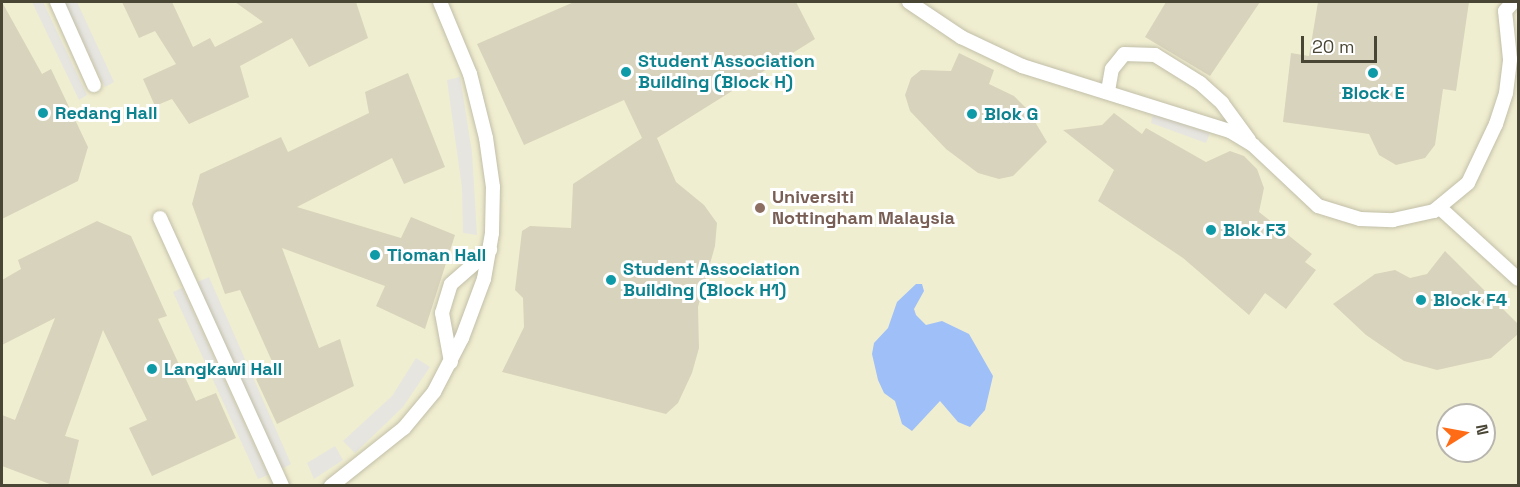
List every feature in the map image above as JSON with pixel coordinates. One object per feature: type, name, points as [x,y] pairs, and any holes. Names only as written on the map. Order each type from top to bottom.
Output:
[{"type":"lane","points":[[57,2],[94,85]]},
{"type":"lane","points":[[331,486],[404,428],[434,392],[451,362],[484,279],[490,250],[493,187],[484,129],[470,74],[440,2]]},
{"type":"lane","points":[[909,2],[961,37],[1022,66],[1230,131],[1253,145]]},
{"type":"lane","points":[[1108,92],[1112,69],[1124,54],[1155,55],[1182,70],[1222,103],[1253,145],[1299,191],[1339,214],[1394,220],[1440,208],[1468,183],[1497,124],[1513,38],[1505,11],[1513,2]]},
{"type":"lane","points":[[1440,208],[1518,279]]},
{"type":"lane","points":[[160,218],[282,486]]},
{"type":"lane","points":[[451,362],[442,313],[451,284],[490,250]]},
{"type":"shaded area","name":"Universiti Nottingham Malaysia","points":[[2,2],[1518,2],[1518,485],[2,485]]},
{"type":"shaded area","points":[[32,2],[43,2],[87,95],[79,100]]},
{"type":"shaded area","points":[[64,2],[77,2],[114,82],[105,87]]},
{"type":"shaded area","points":[[460,77],[472,152],[477,235],[463,233],[462,188],[447,80]]},
{"type":"shaded area","points":[[1153,114],[1210,133],[1206,143],[1151,123]]},
{"type":"shaded area","points":[[209,277],[291,464],[280,470],[197,282]]},
{"type":"shaded area","points":[[182,288],[268,475],[258,479],[173,292]]},
{"type":"shaded area","points":[[416,358],[430,367],[403,407],[355,453],[343,441],[392,396]]},
{"type":"shaded area","points":[[335,446],[343,460],[314,479],[307,463]]},
{"type":"water","points":[[916,284],[922,284],[924,291],[914,309],[916,315],[926,325],[942,321],[969,334],[993,376],[985,410],[970,427],[958,422],[940,401],[912,431],[902,424],[895,401],[884,393],[878,380],[872,354],[874,343],[888,328],[897,302]]},
{"type":"building","name":"Redang Hall","points":[[2,2],[42,74],[51,69],[88,147],[78,181],[2,219]]},
{"type":"building","points":[[122,2],[172,2],[193,47],[210,38],[215,47],[263,22],[235,2],[356,2],[368,38],[309,67],[292,38],[240,66],[249,97],[189,124],[172,99],[155,106],[143,79],[176,64],[155,31],[139,38]]},
{"type":"building","points":[[574,2],[796,2],[815,39],[657,138],[676,182],[704,205],[717,223],[715,246],[698,307],[699,348],[692,373],[678,403],[666,414],[502,372],[524,327],[523,298],[515,290],[522,231],[530,226],[571,228],[573,184],[642,138],[624,100],[524,145],[477,44]]},
{"type":"building","points":[[1166,2],[1260,2],[1210,76],[1145,37]]},
{"type":"building","name":"Block E","points":[[1318,2],[1469,2],[1456,91],[1443,89],[1435,145],[1425,158],[1396,165],[1379,155],[1369,134],[1283,122],[1291,53],[1309,56]]},
{"type":"building","name":"Blok G","points":[[959,53],[994,70],[989,84],[1014,96],[1028,110],[1047,142],[1013,176],[999,179],[978,173],[946,149],[910,111],[905,95],[911,78],[921,70],[951,71]]},
{"type":"building","name":"Tioman Hall","points":[[408,73],[445,167],[404,184],[392,158],[297,207],[401,238],[411,217],[455,235],[425,329],[376,306],[385,286],[282,248],[319,348],[340,339],[354,386],[277,424],[256,379],[275,368],[240,290],[225,294],[192,204],[200,174],[281,137],[288,152],[369,113],[365,92]]},
{"type":"building","name":"Blok F3","points":[[1114,113],[1142,134],[1146,128],[1206,162],[1230,151],[1244,156],[1257,169],[1264,188],[1259,212],[1312,254],[1305,262],[1316,270],[1286,309],[1265,293],[1249,315],[1183,258],[1098,201],[1114,170],[1063,130],[1102,125]]},
{"type":"building","name":"Langkawi Hall","points":[[97,221],[131,236],[167,316],[158,319],[196,401],[216,393],[236,438],[152,476],[129,428],[147,420],[103,330],[65,436],[79,440],[68,486],[55,486],[2,466],[2,415],[15,420],[55,318],[2,345],[2,280],[21,269],[18,260]]},
{"type":"building","name":"Block F4","points":[[1445,251],[1518,324],[1518,334],[1491,358],[1437,370],[1404,361],[1366,335],[1333,304],[1375,274],[1395,270],[1410,278],[1427,274]]},
{"type":"place","name":"Student Association Building (Block H)","points":[[626,72]]},
{"type":"place","name":"Block E","points":[[1373,73]]},
{"type":"place","name":"Redang Hall","points":[[43,113]]},
{"type":"place","name":"Blok G","points":[[972,114]]},
{"type":"place","name":"Universiti Nottingham Malaysia","points":[[760,208]]},
{"type":"place","name":"Blok F3","points":[[1211,230]]},
{"type":"place","name":"Tioman Hall","points":[[375,255]]},
{"type":"place","name":"Student Association Building (Block H1)","points":[[611,280]]},
{"type":"place","name":"Block F4","points":[[1421,300]]},
{"type":"place","name":"Langkawi Hall","points":[[152,369]]}]
